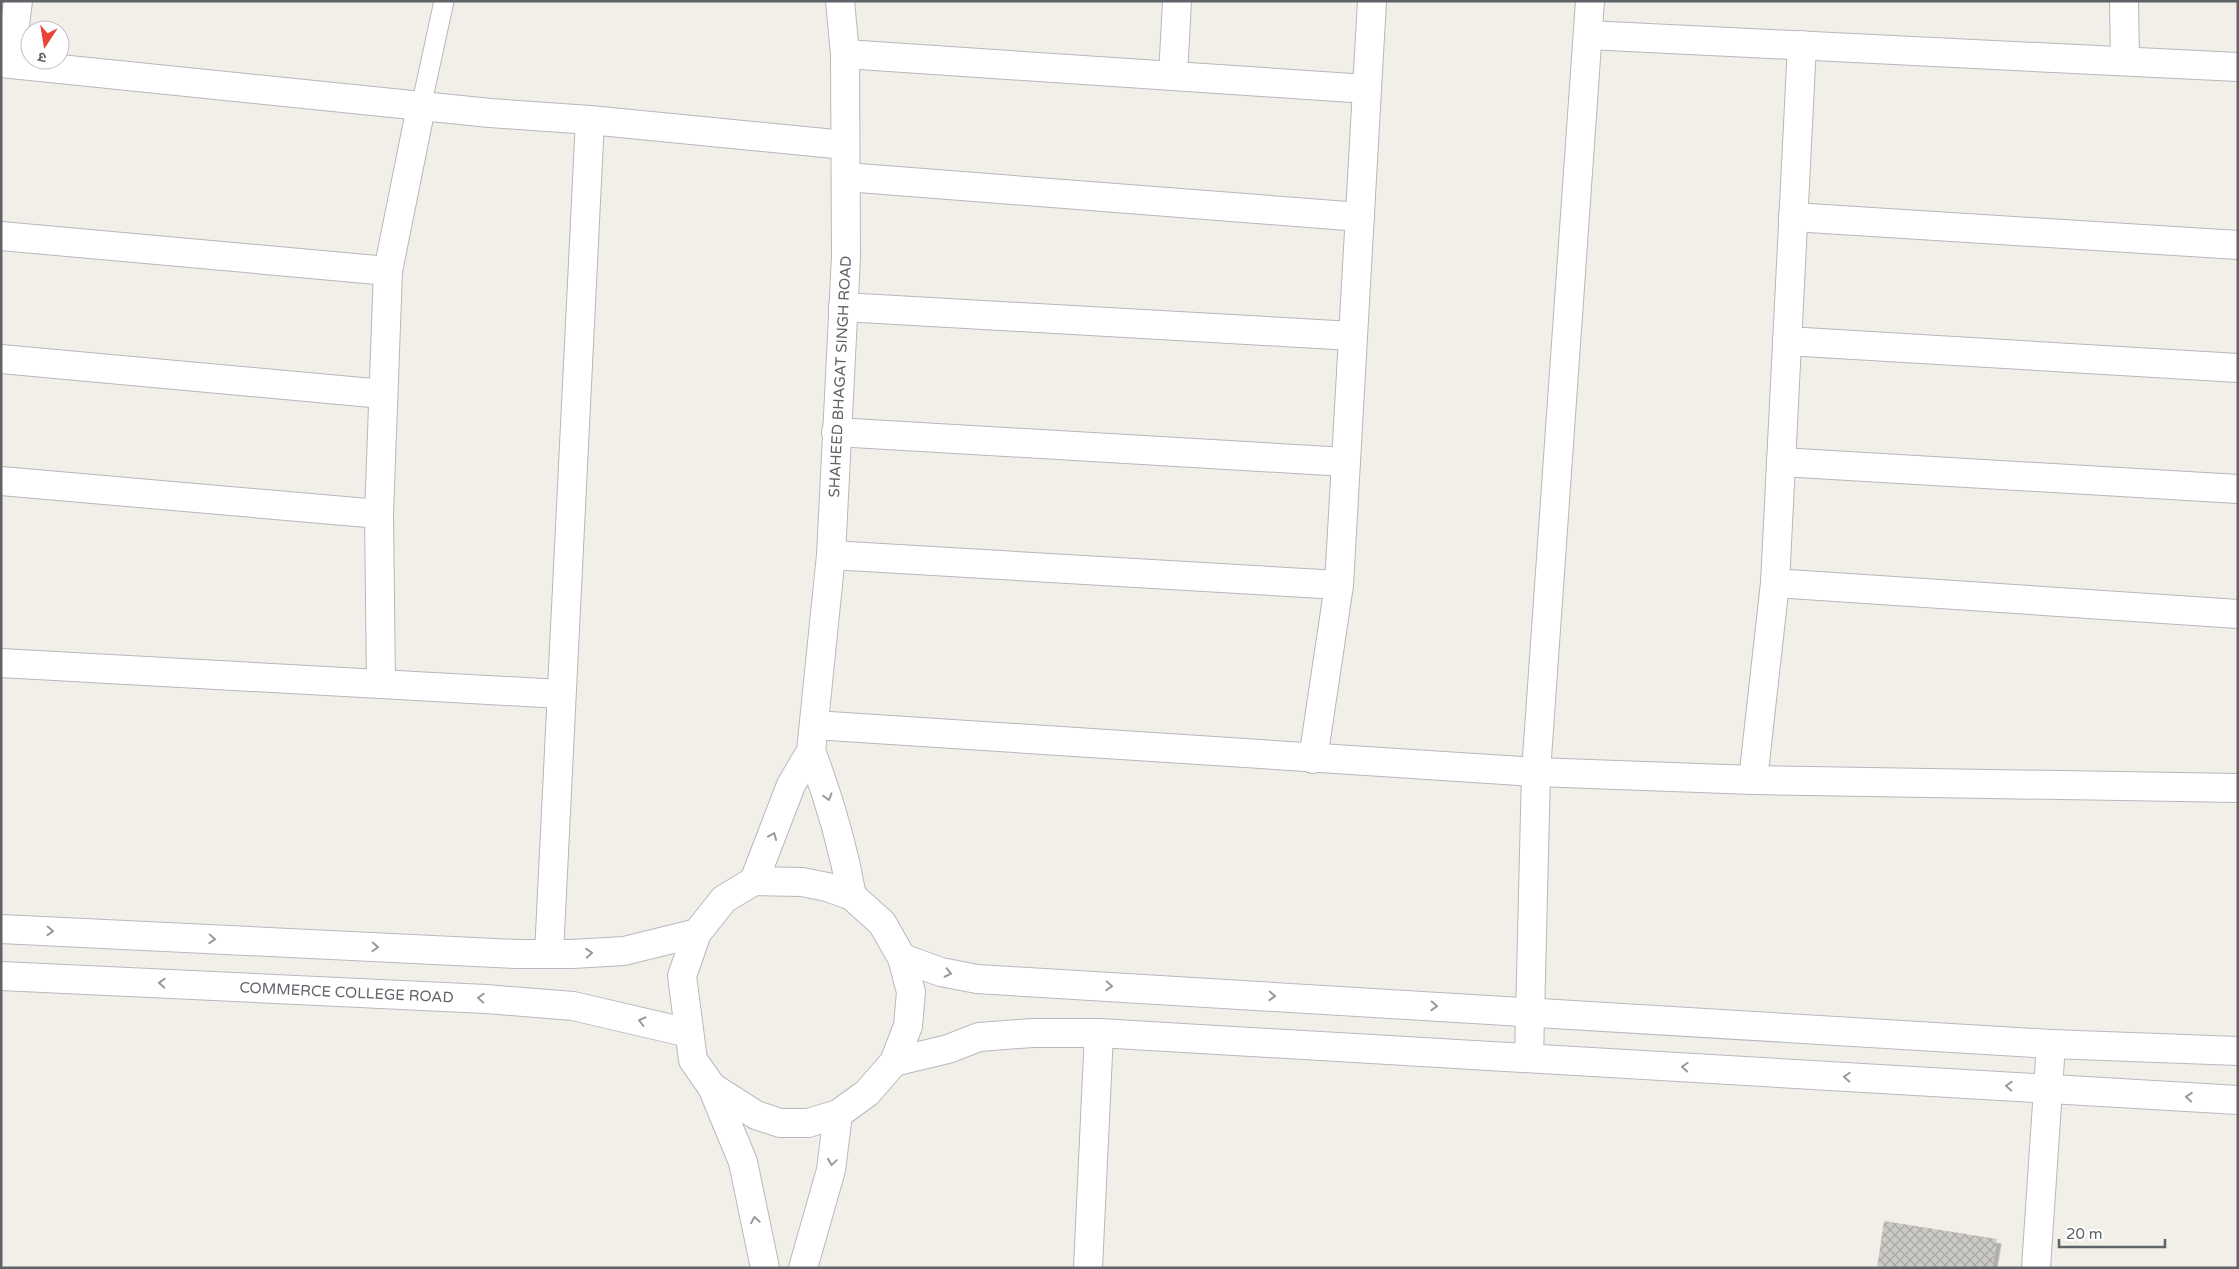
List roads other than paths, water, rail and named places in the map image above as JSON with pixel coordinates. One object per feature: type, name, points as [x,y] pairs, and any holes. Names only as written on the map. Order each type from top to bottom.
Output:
[{"type":"street","name":"SHAHEED BHAGAT SINGH ROAD","points":[[812,738],[831,555],[843,307],[846,177],[845,54],[840,1]]},
{"type":"street","points":[[1173,76],[1177,1]]},
{"type":"street","points":[[1313,759],[1339,585],[1372,1]]},
{"type":"street","points":[[1529,1058],[1532,1012],[1536,772],[1590,1]]},
{"type":"street","points":[[2124,1],[2125,61]]},
{"type":"street","points":[[12,8],[6,63],[421,107],[590,120],[845,145]]},
{"type":"street","points":[[1588,35],[2238,67]]},
{"type":"street","points":[[1753,780],[1775,583],[1802,45]]},
{"type":"street","points":[[845,54],[1367,89]]},
{"type":"street","points":[[381,684],[379,514],[388,271],[421,107]]},
{"type":"street","points":[[549,954],[590,120]]},
{"type":"street","points":[[846,177],[1360,217]]},
{"type":"street","points":[[1793,217],[2238,245]]},
{"type":"street","points":[[1,236],[388,271]]},
{"type":"street","points":[[843,307],[1353,336]]},
{"type":"street","points":[[1786,341],[2238,368]]},
{"type":"street","points":[[1,359],[383,394]]},
{"type":"street","points":[[836,432],[1346,462]]},
{"type":"street","points":[[1781,462],[2238,489]]},
{"type":"street","points":[[1,481],[379,514]]},
{"type":"street","points":[[831,555],[1339,585]]},
{"type":"street","points":[[1775,583],[2238,614]]},
{"type":"street","points":[[1,663],[561,694]]},
{"type":"street","points":[[812,738],[1313,759],[1536,772],[1753,780],[2238,788]]},
{"type":"street","points":[[754,880],[791,785],[812,738]]},
{"type":"street","points":[[812,738],[823,783],[845,856],[852,896]]},
{"type":"street","points":[[712,1087],[756,1115],[780,1123],[808,1123],[838,1114],[867,1094],[894,1062],[908,1026],[911,992],[902,958],[882,923],[852,896],[827,886],[802,882],[754,880],[724,899],[697,933],[682,976],[693,1060],[712,1087],[743,1162],[765,1268]]},
{"type":"street","points":[[1,929],[549,954],[624,951],[697,933]]},
{"type":"street","points":[[902,958],[942,972],[977,979],[2051,1044],[2238,1051]]},
{"type":"street","name":"COMMERCE COLLEGE ROAD","points":[[1,976],[486,999],[573,1006],[689,1033]]},
{"type":"street","points":[[894,1062],[948,1049],[979,1037],[1032,1033],[1099,1033],[2238,1100]]},
{"type":"street","points":[[1088,1268],[1099,1033]]},
{"type":"street","points":[[2036,1268],[2051,1044]]},
{"type":"street","points":[[803,1268],[831,1170],[838,1114]]},
{"type":"lane","points":[[421,107],[444,1]]}]
